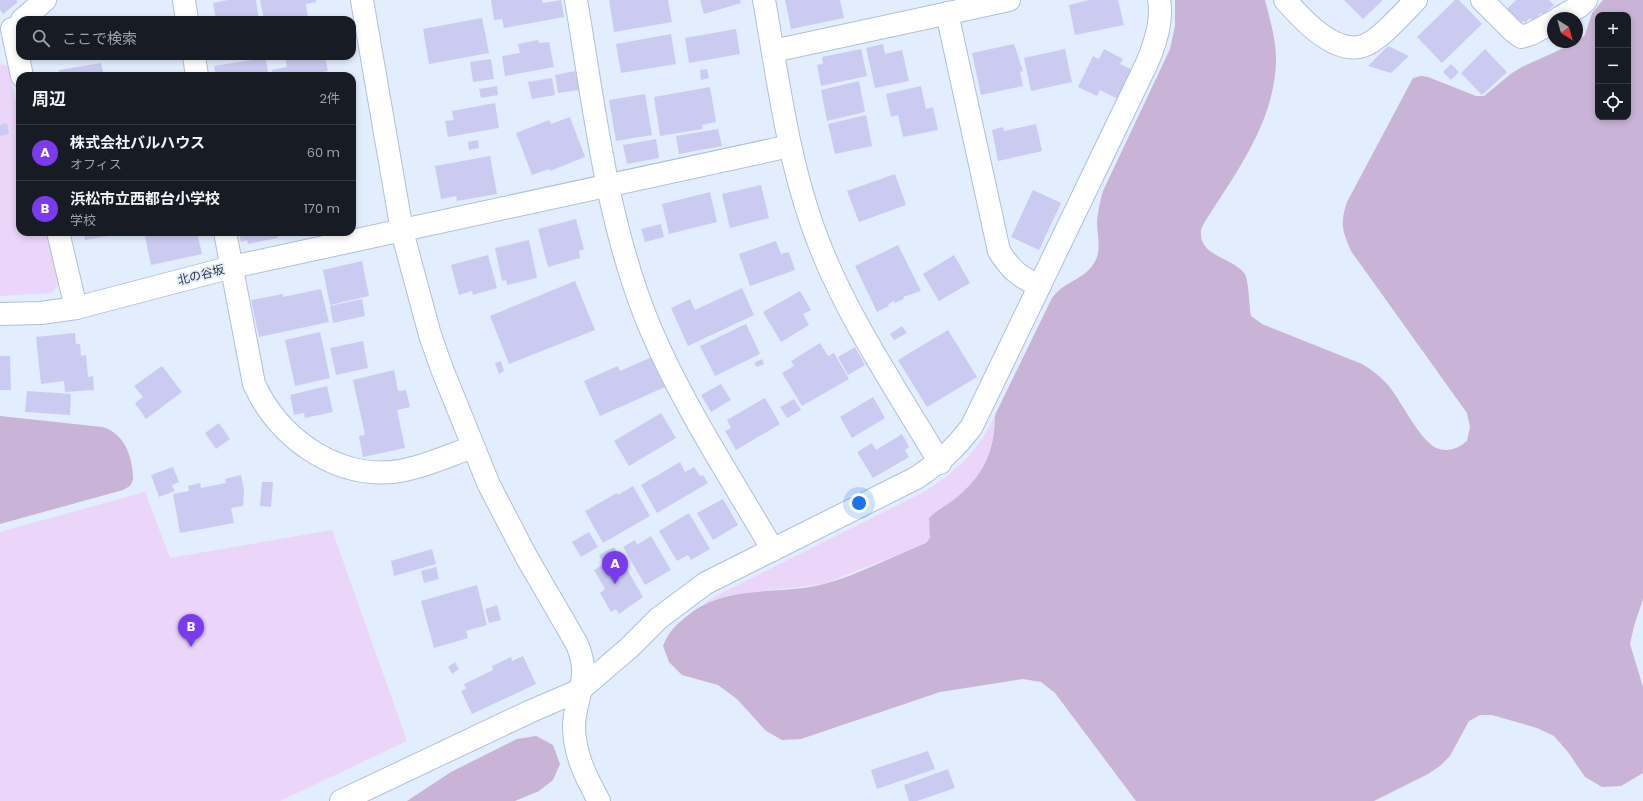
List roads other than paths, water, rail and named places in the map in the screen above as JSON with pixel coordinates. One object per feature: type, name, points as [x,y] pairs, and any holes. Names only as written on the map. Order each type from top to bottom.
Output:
[{"type":"street","points":[[27,16],[45,0]]},
{"type":"street","points":[[184,0],[186,16]]},
{"type":"street","points":[[362,0],[402,231],[430,335],[473,447],[507,522],[577,644],[582,659],[583,675],[574,725],[575,745],[580,765],[599,801]]},
{"type":"street","points":[[576,0],[608,186],[622,243],[635,286],[651,329],[666,363],[773,550]]},
{"type":"street","points":[[764,0],[790,146],[803,199],[821,250],[844,300],[940,462]]},
{"type":"street","points":[[773,51],[1009,0]]},
{"type":"street","points":[[341,801],[529,712],[580,690],[630,648],[659,618],[682,599],[706,583],[916,478],[940,462],[958,445],[972,426],[1147,63],[1155,44],[1159,24],[1159,0]]},
{"type":"street","points":[[1285,0],[1302,18],[1332,42],[1348,48],[1363,46],[1378,36],[1416,0]]},
{"type":"street","points":[[1482,0],[1513,32],[1521,37],[1531,34],[1547,25]]},
{"type":"street","points":[[1570,12],[1586,0]]},
{"type":"street","points":[[947,13],[999,251],[1009,266],[1018,274],[1040,286]]},
{"type":"street","points":[[13,28],[16,44]]},
{"type":"street","points":[[19,60],[21,72]]},
{"type":"street","points":[[195,60],[196,72]]},
{"type":"street","name":"北の谷坂","points":[[0,314],[41,313],[76,308],[232,267],[790,146]]},
{"type":"street","points":[[59,236],[76,308]]},
{"type":"street","points":[[226,236],[254,384],[264,406],[279,424],[296,440],[315,453],[336,463],[354,469],[372,472],[409,470],[473,447]]},
{"type":"place","name":"株式会社バルハウス","points":[[615,584]]},
{"type":"place","name":"浜松市立西都台小学校","points":[[191,647]]}]
